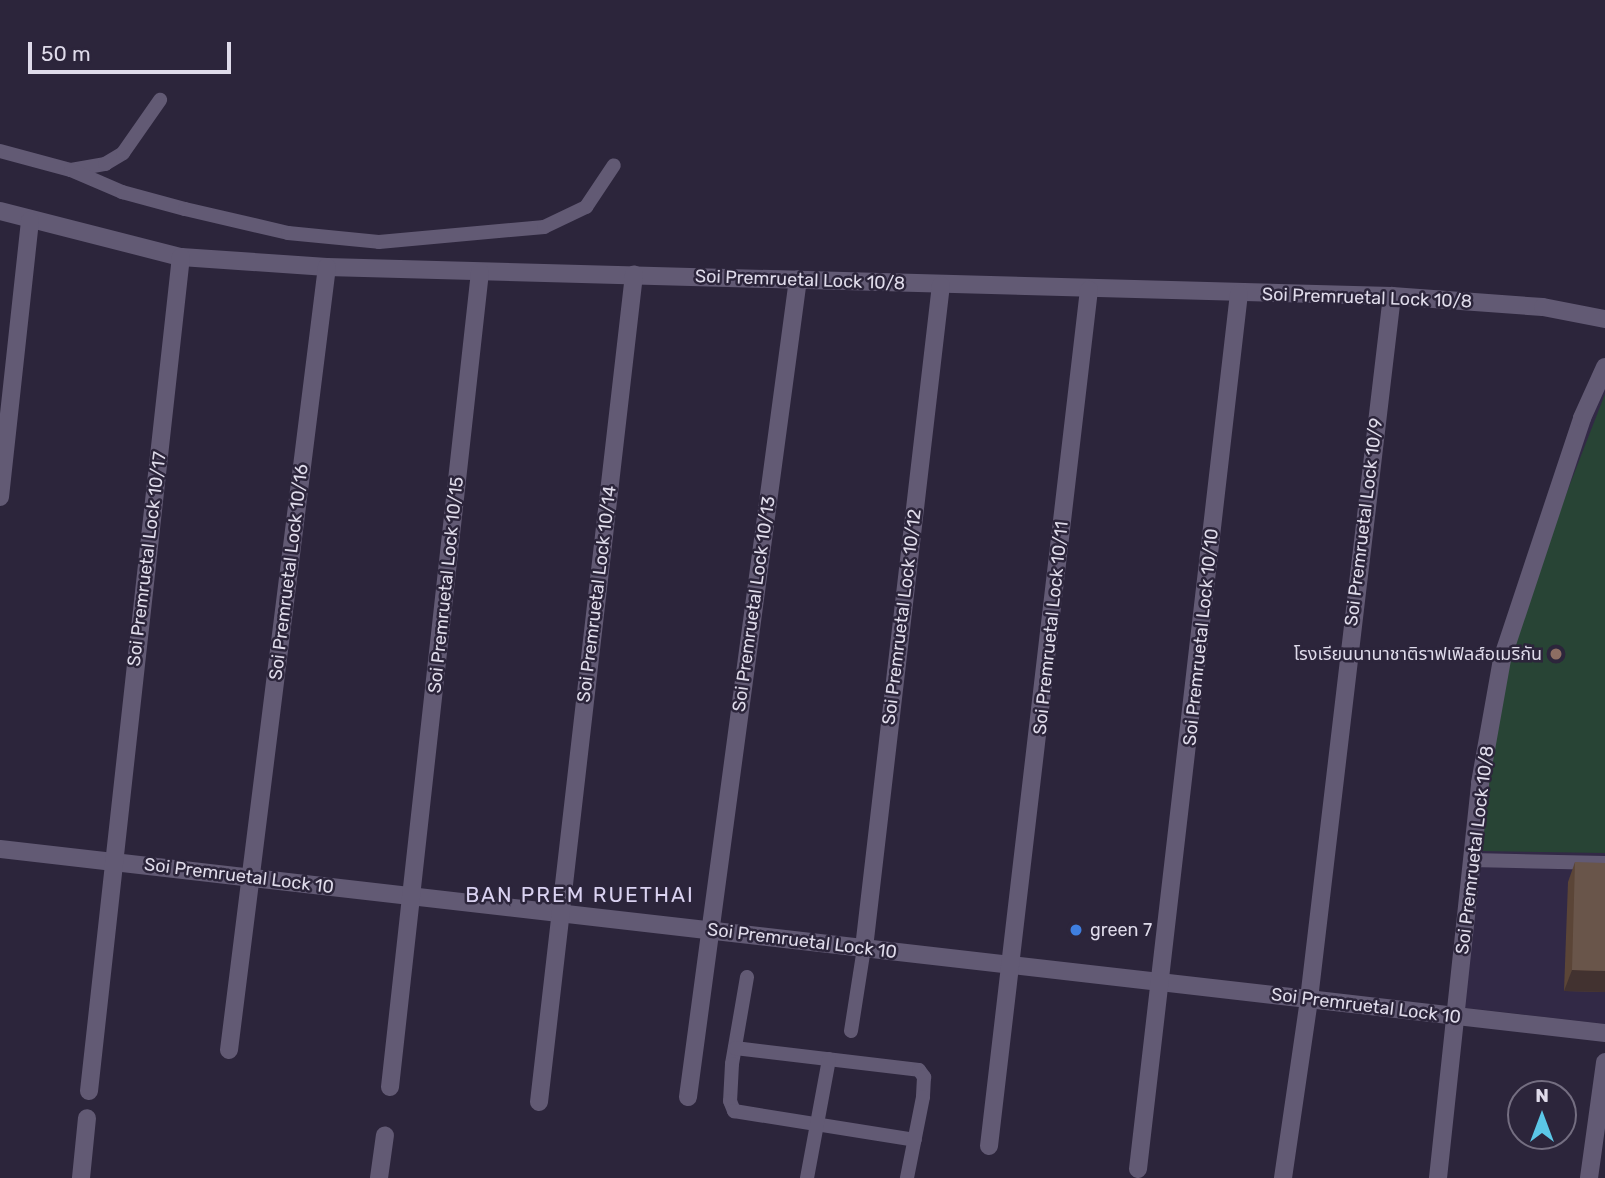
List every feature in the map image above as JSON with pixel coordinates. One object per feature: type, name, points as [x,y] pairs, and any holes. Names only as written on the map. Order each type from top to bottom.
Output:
[{"type":"street","name":"Soi Premruetal Lock 10/8","points":[[0,211],[30,221],[181,257],[327,267],[634,274],[1089,290],[1392,296],[1543,307],[1605,319]]},
{"type":"street","points":[[0,497],[30,221]]},
{"type":"street","name":"Soi Premruetal Lock 10/17","points":[[89,1091],[112,862],[181,257]]},
{"type":"street","name":"Soi Premruetal Lock 10/16","points":[[229,1050],[254,876],[327,267]]},
{"type":"street","name":"Soi Premruetal Lock 10/15","points":[[390,1087],[408,896],[480,272]]},
{"type":"street","name":"Soi Premruetal Lock 10/14","points":[[539,1102],[634,274]]},
{"type":"street","name":"Soi Premruetal Lock 10/13","points":[[688,1097],[798,279]]},
{"type":"street","name":"Soi Premruetal Lock 10/12","points":[[864,948],[941,285]]},
{"type":"street","name":"Soi Premruetal Lock 10/11","points":[[989,1146],[1089,290]]},
{"type":"street","name":"Soi Premruetal Lock 10/10","points":[[1138,1169],[1163,981],[1239,293]]},
{"type":"street","name":"Soi Premruetal Lock 10/9","points":[[1283,1178],[1308,999],[1392,296]]},
{"type":"street","name":"Soi Premruetal Lock 10/8","points":[[1438,1178],[1480,783],[1502,659],[1582,418],[1605,367]]},
{"type":"street","name":"Soi Premruetal Lock 10","points":[[0,849],[254,876],[560,914],[1163,981],[1605,1034]]},
{"type":"street","points":[[1589,1178],[1605,1062]]},
{"type":"street","points":[[81,1178],[87,1118]]},
{"type":"street","points":[[379,1178],[384,1135]]},
{"type":"lane","points":[[71,170],[104,164],[123,153],[160,100]]},
{"type":"lane","points":[[0,151],[71,170],[122,192],[186,209],[288,233],[379,242],[544,227],[586,207],[614,165]]},
{"type":"lane","points":[[1472,859],[1605,863]]},
{"type":"lane","points":[[850,1031],[864,948]]},
{"type":"lane","points":[[747,977],[735,1048],[730,1101],[734,1111],[915,1140]]},
{"type":"lane","points":[[735,1048],[919,1070],[925,1084],[907,1178]]},
{"type":"lane","points":[[807,1178],[829,1059]]},
{"type":"shaded area","name":"โรงเรียนนานาชาติราฟเฟิลส์อเมริกัน","points":[[1605,376],[1605,1024],[1458,1007],[1494,705]]},
{"type":"green space","points":[[1605,394],[1605,853],[1481,851],[1502,659]]},
{"type":"building","points":[[1575,862],[1605,863],[1605,971],[1572,970]]},
{"type":"place","name":"โรงเรียนนานาชาติราฟเฟิลส์อเมริกัน","points":[[1556,654]]},
{"type":"place","name":"green 7","points":[[1076,930]]},
{"type":"district","name":"BAN PREM RUETHAI","points":[[580,895]]}]
